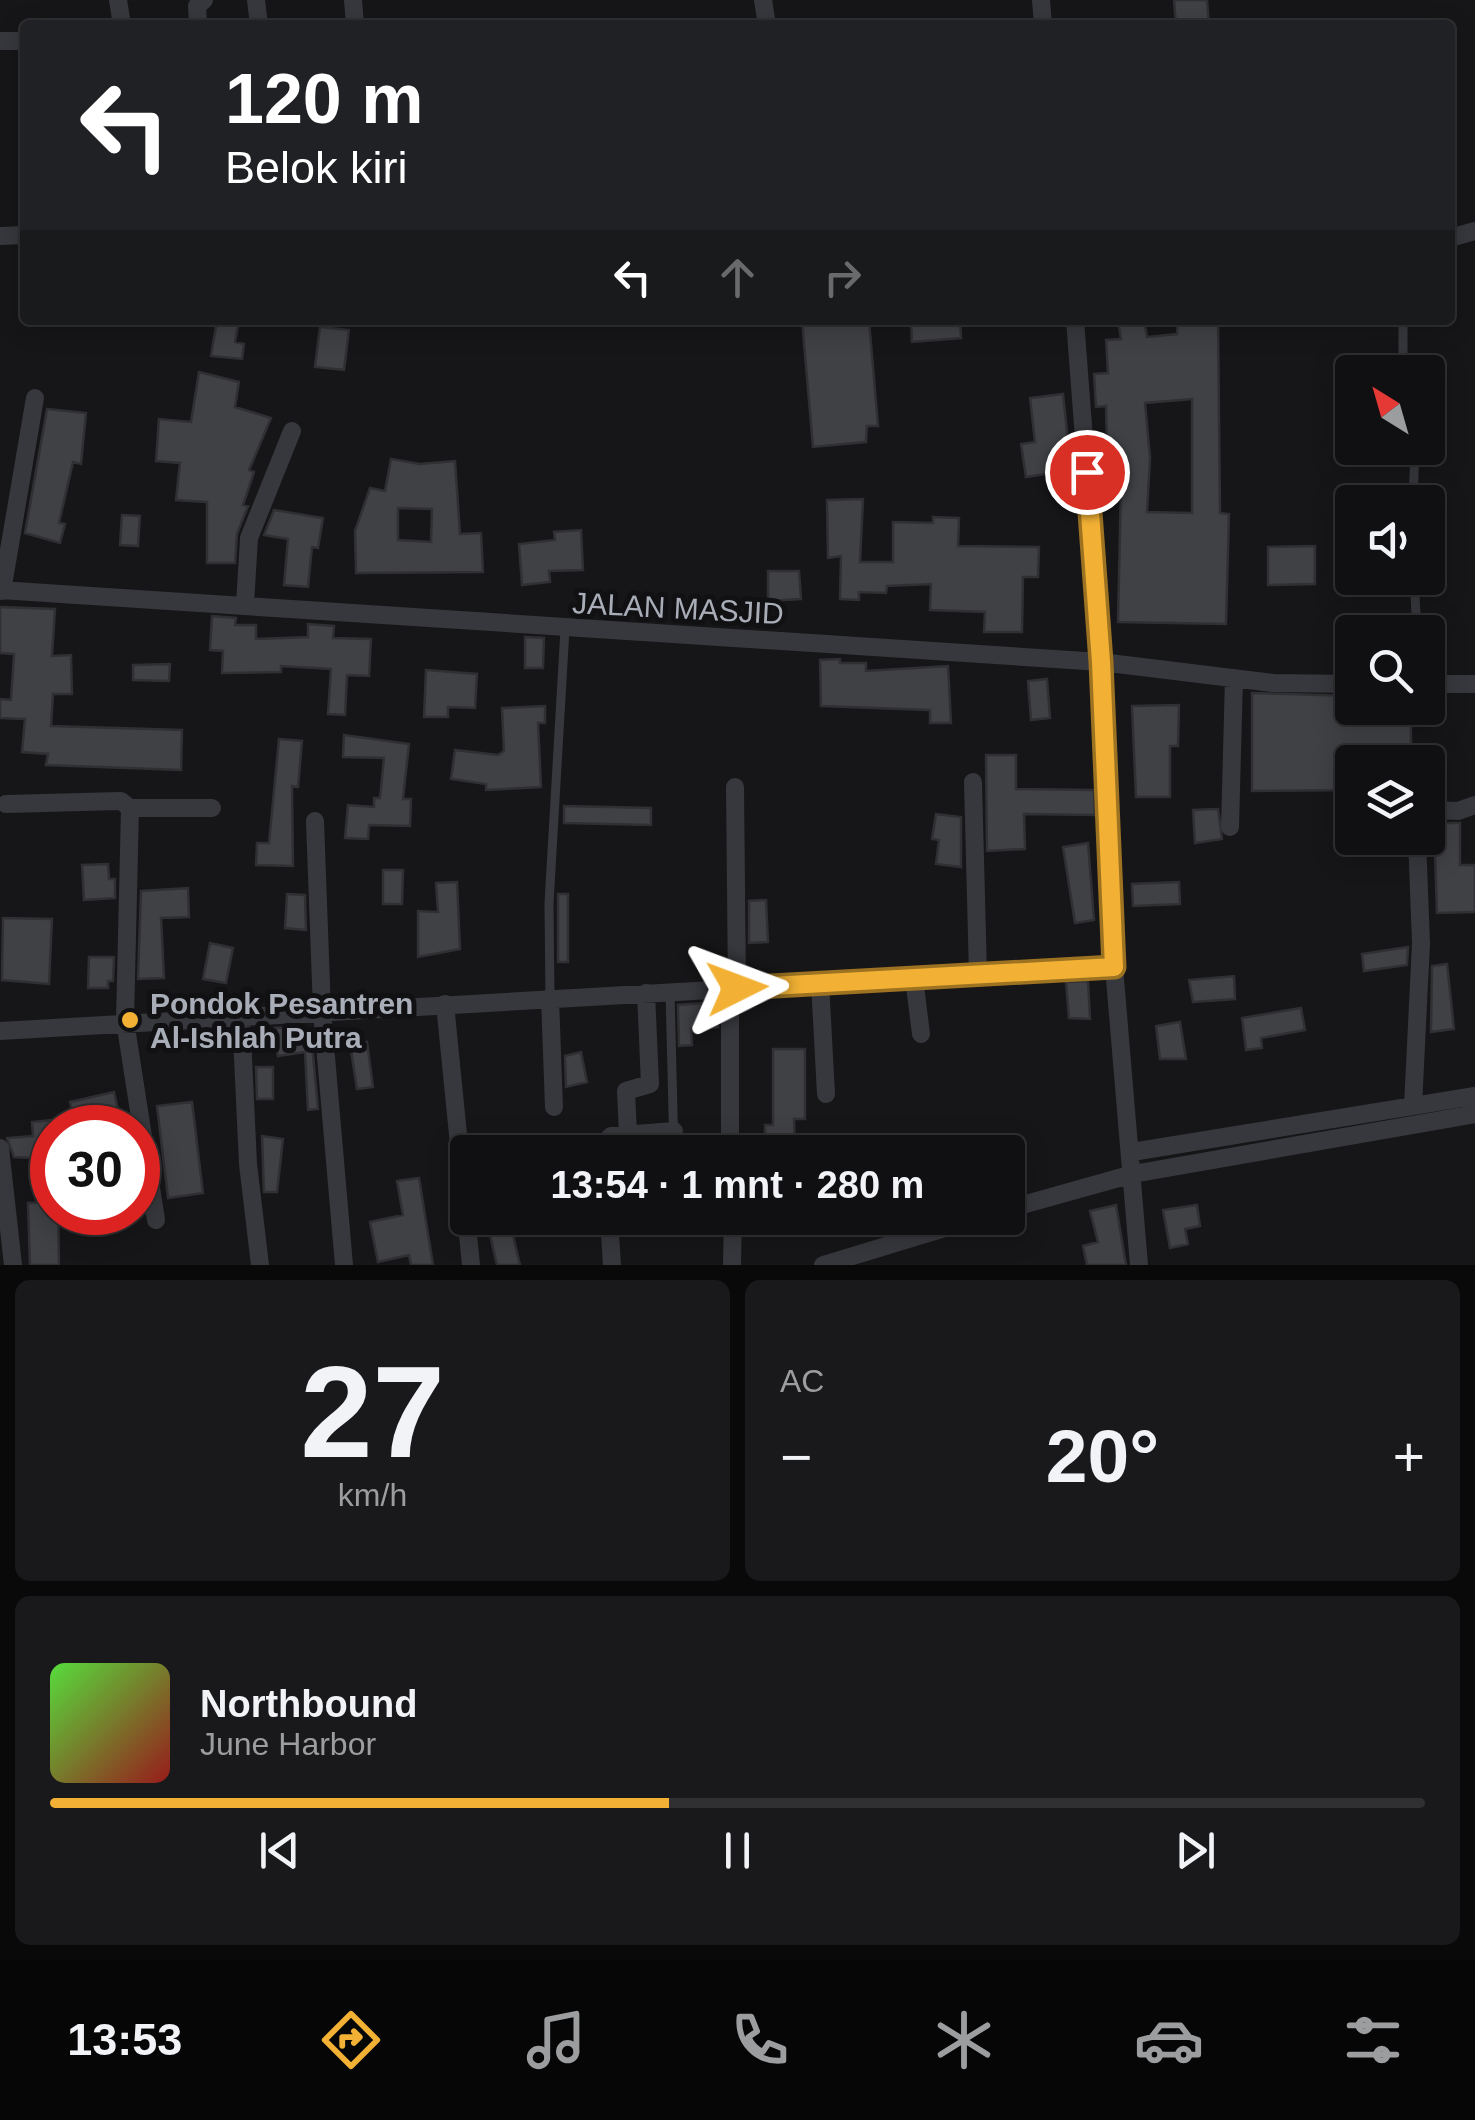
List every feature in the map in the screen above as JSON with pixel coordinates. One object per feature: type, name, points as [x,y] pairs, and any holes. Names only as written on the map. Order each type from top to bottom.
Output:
[{"type":"street","points":[[1075,325],[1101,662],[1114,967],[1139,1265]]},
{"type":"street","points":[[1,590],[35,398]]},
{"type":"street","points":[[245,604],[249,538],[292,431]]},
{"type":"street","name":"JALAN MASJID","points":[[1,590],[1101,662],[1234,678],[1335,683]]},
{"type":"street","points":[[1230,827],[1234,678]]},
{"type":"street","points":[[1445,684],[1475,684]]},
{"type":"street","points":[[973,782],[978,975]]},
{"type":"street","points":[[730,1135],[735,787]]},
{"type":"street","points":[[6,804],[121,800],[130,808],[212,808]]},
{"type":"street","points":[[1445,811],[1475,805]]},
{"type":"street","points":[[130,808],[125,1022],[138,1105]]},
{"type":"street","points":[[315,821],[322,1011],[344,1265]]},
{"type":"street","points":[[1413,1106],[1420,943],[1417,855]]},
{"type":"street","points":[[0,1031],[1114,967]]},
{"type":"street","points":[[914,978],[921,1034]]},
{"type":"street","points":[[820,983],[826,1094]]},
{"type":"street","points":[[628,1134],[626,1091],[650,1084],[646,993]]},
{"type":"street","points":[[550,998],[554,1107]]},
{"type":"street","points":[[444,1004],[471,1265]]},
{"type":"street","points":[[241,1015],[248,1164],[260,1265]]},
{"type":"street","points":[[1025,1203],[1132,1164],[1475,1096]]},
{"type":"street","points":[[1132,1164],[1475,1114]]},
{"type":"street","points":[[624,1135],[674,1131]]},
{"type":"street","points":[[0,1148],[13,1265]]},
{"type":"street","points":[[610,1235],[612,1265]]},
{"type":"street","points":[[823,1265],[922,1235]]},
{"type":"lane","points":[[1404,325],[1404,355]]},
{"type":"lane","points":[[550,998],[549,903],[565,628]]},
{"type":"lane","points":[[670,992],[674,1135]]},
{"type":"building","points":[[1174,0],[1207,0],[1209,20],[1176,20]]},
{"type":"building","points":[[216,325],[238,325],[235,342],[244,344],[242,359],[211,356]]},
{"type":"building","points":[[802,325],[869,325],[878,426],[867,426],[866,442],[813,447]]},
{"type":"building","points":[[911,325],[960,325],[961,338],[912,342]]},
{"type":"building","points":[[1119,325],[1145,325],[1147,337],[1177,334],[1178,325],[1218,325],[1220,513],[1229,514],[1226,624],[1118,622],[1121,487],[1108,486],[1106,406],[1096,407],[1094,374],[1108,373],[1106,340],[1121,339]],"holes":[[[1192,399],[1192,513],[1147,512],[1150,458],[1145,403]]]},
{"type":"building","points":[[320,327],[349,330],[344,370],[315,367]]},
{"type":"building","points":[[199,372],[239,382],[235,407],[271,418],[249,470],[254,472],[243,505],[248,506],[237,534],[235,563],[207,563],[207,502],[176,500],[180,463],[156,461],[159,419],[191,422]]},
{"type":"building","points":[[1063,394],[1071,470],[1026,477],[1021,444],[1035,442],[1030,398]]},
{"type":"building","points":[[47,409],[86,413],[81,464],[73,462],[59,523],[65,524],[60,543],[25,533]]},
{"type":"building","points":[[391,459],[420,464],[455,461],[460,534],[481,533],[483,572],[356,573],[355,531],[370,488],[385,491]],"holes":[[[398,508],[432,509],[431,542],[398,540]]]},
{"type":"building","points":[[863,499],[860,562],[893,562],[893,522],[933,523],[933,517],[959,518],[958,546],[1039,547],[1038,577],[1023,577],[1022,632],[984,632],[985,612],[930,610],[931,584],[887,586],[886,593],[859,592],[859,600],[840,599],[841,556],[828,558],[827,500]]},
{"type":"building","points":[[274,510],[323,518],[318,548],[312,547],[308,587],[284,585],[288,539],[264,535]]},
{"type":"building","points":[[122,515],[140,516],[138,546],[120,545]]},
{"type":"building","points":[[581,530],[583,570],[549,571],[550,582],[522,585],[519,544],[555,540],[554,532]]},
{"type":"building","points":[[1315,546],[1315,584],[1268,585],[1268,547]]},
{"type":"building","points":[[768,571],[799,571],[801,599],[768,601]]},
{"type":"building","points":[[0,607],[55,609],[52,656],[71,655],[72,694],[53,694],[51,726],[182,730],[181,770],[46,765],[48,754],[22,752],[25,719],[0,718],[0,699],[11,700],[14,654],[0,653]]},
{"type":"building","points":[[212,616],[236,618],[235,625],[256,625],[256,639],[308,637],[308,624],[334,626],[333,638],[371,639],[369,676],[347,675],[345,715],[328,714],[331,669],[281,666],[281,672],[222,673],[223,651],[210,650]]},
{"type":"building","points":[[525,637],[544,638],[543,668],[525,668]]},
{"type":"building","points":[[840,659],[840,663],[866,663],[866,671],[948,666],[951,723],[930,723],[930,710],[821,706],[820,660]]},
{"type":"building","points":[[170,664],[169,681],[133,680],[133,665]]},
{"type":"building","points":[[426,670],[477,674],[475,708],[448,707],[448,717],[424,717]]},
{"type":"building","points":[[1047,679],[1050,718],[1031,720],[1028,681]]},
{"type":"building","points":[[1252,693],[1335,695],[1335,725],[1411,725],[1411,745],[1335,745],[1335,790],[1252,791]]},
{"type":"building","points":[[1179,705],[1178,746],[1170,746],[1170,797],[1136,797],[1132,706]]},
{"type":"building","points":[[545,706],[545,723],[538,723],[541,787],[486,790],[486,784],[451,779],[455,750],[498,755],[504,751],[502,708]]},
{"type":"building","points":[[344,735],[409,744],[403,799],[411,799],[410,826],[369,825],[368,839],[345,838],[348,805],[374,807],[374,798],[380,798],[384,758],[343,757]]},
{"type":"building","points":[[279,739],[302,741],[298,787],[292,786],[293,866],[256,865],[257,843],[269,843]]},
{"type":"building","points":[[986,755],[1016,755],[1016,789],[1094,790],[1095,815],[1024,814],[1025,849],[987,851]]},
{"type":"building","points":[[564,806],[651,808],[651,825],[564,823]]},
{"type":"building","points":[[1218,809],[1222,839],[1195,843],[1193,810]]},
{"type":"building","points":[[936,814],[961,817],[961,867],[936,864],[939,840],[932,839]]},
{"type":"building","points":[[1445,823],[1460,823],[1460,865],[1475,865],[1475,912],[1437,913],[1435,855],[1445,855]]},
{"type":"building","points":[[1088,843],[1094,920],[1075,923],[1063,847]]},
{"type":"building","points":[[108,864],[109,879],[115,879],[115,898],[84,900],[82,865]]},
{"type":"building","points":[[383,870],[403,870],[402,904],[383,904]]},
{"type":"building","points":[[457,882],[460,949],[418,957],[418,911],[438,912],[436,883]]},
{"type":"building","points":[[1179,882],[1180,904],[1133,906],[1132,884]]},
{"type":"building","points":[[188,888],[189,917],[161,918],[164,978],[138,979],[141,891]]},
{"type":"building","points":[[287,894],[305,895],[306,930],[285,928]]},
{"type":"building","points":[[558,894],[568,894],[568,962],[558,962]]},
{"type":"building","points":[[766,900],[768,942],[749,943],[749,901]]},
{"type":"building","points":[[3,918],[52,919],[49,984],[2,980]]},
{"type":"building","points":[[210,943],[233,948],[226,983],[203,979]]},
{"type":"building","points":[[1408,947],[1407,965],[1364,971],[1362,954]]},
{"type":"building","points":[[89,957],[114,957],[113,981],[108,981],[108,988],[88,988]]},
{"type":"building","points":[[1447,964],[1454,1029],[1431,1032],[1432,966]]},
{"type":"building","points":[[1234,976],[1235,999],[1193,1002],[1189,980]]},
{"type":"building","points":[[1088,981],[1090,1019],[1069,1018],[1066,982]]},
{"type":"building","points":[[718,1002],[718,1027],[691,1029],[692,1045],[679,1046],[678,1005]]},
{"type":"building","points":[[1301,1008],[1305,1030],[1261,1038],[1262,1048],[1246,1050],[1242,1018]]},
{"type":"building","points":[[1180,1022],[1186,1059],[1160,1059],[1156,1026]]},
{"type":"building","points":[[294,1027],[295,1035],[311,1034],[318,1109],[308,1110],[305,1052],[278,1056],[274,1028]]},
{"type":"building","points":[[367,1042],[373,1087],[357,1089],[350,1044]]},
{"type":"building","points":[[773,1049],[805,1049],[805,1119],[794,1119],[794,1135],[765,1135],[765,1125],[773,1125]]},
{"type":"building","points":[[581,1052],[587,1082],[566,1087],[565,1056]]},
{"type":"building","points":[[256,1067],[273,1067],[273,1099],[257,1099]]},
{"type":"building","points":[[114,1092],[117,1105],[71,1105],[70,1102]]},
{"type":"building","points":[[192,1102],[203,1193],[168,1198],[160,1106]]},
{"type":"building","points":[[30,1136],[30,1158],[14,1157],[7,1138]]},
{"type":"building","points":[[262,1136],[283,1139],[277,1192],[264,1192]]},
{"type":"building","points":[[419,1178],[433,1265],[411,1265],[409,1255],[378,1262],[370,1222],[403,1215],[397,1181]]},
{"type":"building","points":[[28,1203],[30,1235],[58,1235],[59,1265],[30,1265]]},
{"type":"building","points":[[1116,1205],[1126,1265],[1087,1265],[1083,1246],[1098,1242],[1090,1211]]},
{"type":"building","points":[[1197,1205],[1200,1226],[1185,1229],[1188,1244],[1170,1248],[1163,1210]]},
{"type":"building","points":[[490,1235],[513,1235],[520,1265],[497,1265]]},
{"type":"place","name":"Pondok Pesantren Al-Ishlah Putra","points":[[130,1020]]},
{"type":"route","points":[[737,988],[1114,967],[1101,662],[1087,472]]}]
